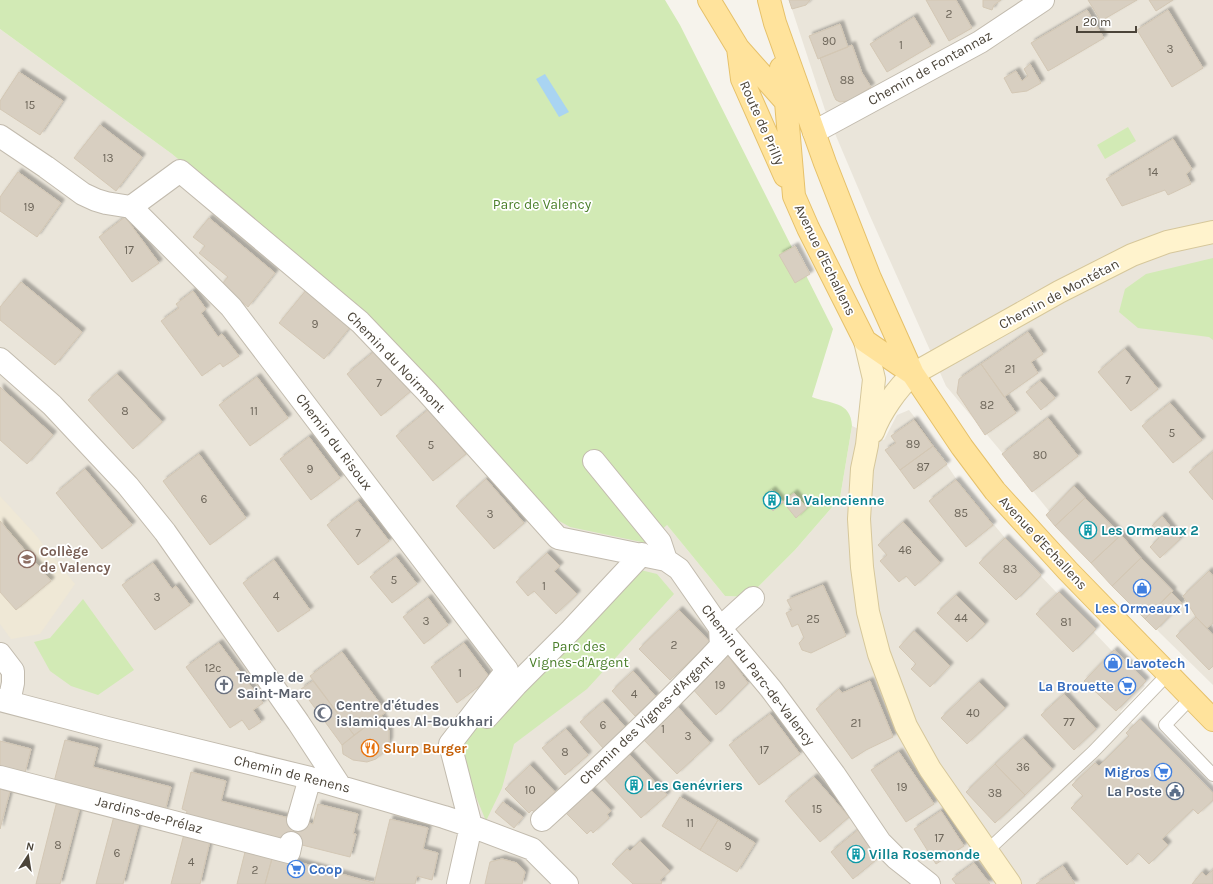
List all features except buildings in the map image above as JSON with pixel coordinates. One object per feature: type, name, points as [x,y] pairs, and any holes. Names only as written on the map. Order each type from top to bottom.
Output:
[{"type":"main road","name":"Route de Prilly","points":[[709,0],[738,48],[814,132]]},
{"type":"main road","name":"Avenue d'Echallens","points":[[769,0],[775,23],[814,132],[870,278],[913,374],[962,447],[995,490],[1068,571],[1191,698],[1211,714]]},
{"type":"main road","name":"Avenue d'Echallens","points":[[775,23],[786,102],[794,196],[808,228],[865,341],[913,374]]},
{"type":"main road","name":"Route de Prilly","points":[[738,48],[742,79],[775,150],[794,196]]},
{"type":"street","name":"Chemin de Fontannaz","points":[[814,132],[980,42],[1043,0]]},
{"type":"street","points":[[0,136],[83,194],[106,203],[131,206]]},
{"type":"street","name":"Chemin du Noirmont","points":[[131,206],[180,171],[360,322],[428,393],[558,538],[666,560]]},
{"type":"street","name":"Chemin du Risoux","points":[[131,206],[231,307],[507,670],[450,744],[471,826]]},
{"type":"street","name":"Chemin de Montétan","points":[[913,374],[1059,292],[1132,254],[1167,242],[1213,232]]},
{"type":"street","points":[[865,341],[874,379],[867,445],[862,469],[859,519],[861,560],[868,612],[879,654],[906,726],[930,769],[988,850],[1010,884]]},
{"type":"street","points":[[0,359],[52,405],[128,486],[161,526],[267,676],[340,786]]},
{"type":"street","points":[[867,445],[883,411],[913,374]]},
{"type":"street","name":"Chemin du Parc-de-Valency","points":[[594,461],[660,542],[666,560],[678,569],[720,628],[771,688],[834,774],[880,842],[896,858],[929,884]]},
{"type":"street","points":[[454,762],[487,718],[516,685],[571,630],[642,554]]},
{"type":"street","points":[[720,628],[753,598]]},
{"type":"street","name":"Chemin des Vignes-d'Argent","points":[[542,820],[634,735],[684,686],[721,646],[720,628]]},
{"type":"street","points":[[0,654],[13,671],[13,683],[4,701]]},
{"type":"street","name":"Chemin de Renens","points":[[4,701],[340,786],[471,826],[532,849],[567,884]]},
{"type":"street","name":"Jardins-de-Prélaz","points":[[0,777],[288,852],[291,843]]},
{"type":"street","points":[[298,820],[310,778]]},
{"type":"street","points":[[458,884],[471,826]]},
{"type":"lane","points":[[988,850],[1094,752],[1168,674]]},
{"type":"lane","points":[[1191,698],[1165,725],[1213,775]]},
{"type":"shaded area","points":[[789,0],[1213,0],[1213,685],[1160,633],[1049,511],[946,386],[870,216],[825,110]]},
{"type":"shaded area","points":[[0,29],[172,154],[667,525],[725,596],[748,597],[795,550],[840,498],[852,426],[884,440],[897,415],[909,410],[957,480],[1005,538],[1145,686],[1120,712],[1213,799],[1213,884],[0,884]]},
{"type":"shaded area","name":"Collège de Valency","points":[[0,496],[34,533],[75,584],[40,634],[11,639],[0,624]]},
{"type":"green space","name":"Parc de Valency","points":[[0,0],[665,0],[680,25],[833,329],[812,397],[844,408],[851,418],[852,426],[840,498],[795,550],[748,597],[725,596],[667,525],[646,543],[570,527],[552,517],[366,314],[172,154],[0,29]]},
{"type":"green space","points":[[1128,127],[1136,141],[1105,159],[1097,145]]},
{"type":"green space","points":[[1213,258],[1213,340],[1209,337],[1138,328],[1119,312],[1125,289],[1146,274]]},
{"type":"green space","name":"Parc des Vignes-d'Argent","points":[[624,566],[657,574],[674,594],[587,689],[514,744],[502,788],[486,821],[457,751],[488,710]]},
{"type":"green space","points":[[83,599],[134,670],[98,695],[71,686],[50,671],[34,642],[50,638]]},
{"type":"water","points":[[545,74],[569,112],[559,117],[536,79]]},
{"type":"place","name":"La Valencienne","points":[[772,500]]},
{"type":"place","name":"Les Ormeaux 2","points":[[1088,530]]},
{"type":"place","name":"Collège de Valency","points":[[27,559]]},
{"type":"place","name":"Les Ormeaux 1","points":[[1142,588]]},
{"type":"place","name":"Lavotech","points":[[1113,663]]},
{"type":"place","name":"Temple de Saint-Marc","points":[[224,685]]},
{"type":"place","name":"La Brouette","points":[[1127,686]]},
{"type":"place","name":"Centre d'études islamiques Al-Boukhari","points":[[323,713]]},
{"type":"place","name":"Slurp Burger","points":[[370,748]]},
{"type":"place","name":"Migros","points":[[1163,772]]},
{"type":"place","name":"Les Genévriers","points":[[634,785]]},
{"type":"place","name":"La Poste","points":[[1175,791]]},
{"type":"place","name":"Villa Rosemonde","points":[[856,854]]},
{"type":"place","name":"Coop","points":[[296,869]]}]
